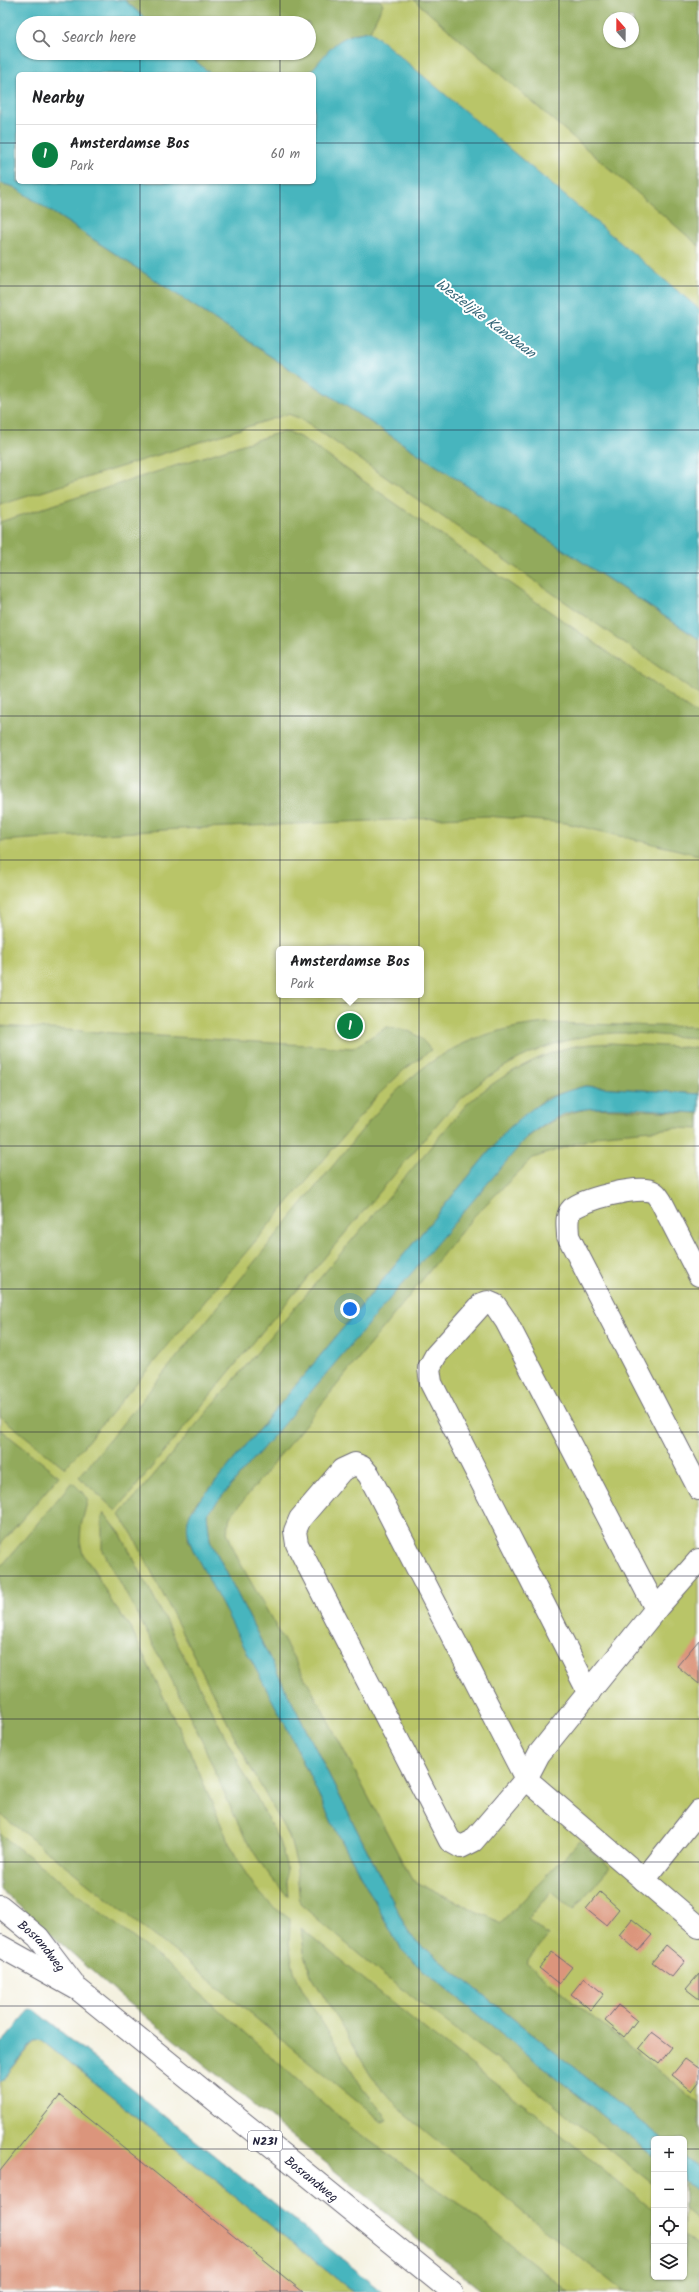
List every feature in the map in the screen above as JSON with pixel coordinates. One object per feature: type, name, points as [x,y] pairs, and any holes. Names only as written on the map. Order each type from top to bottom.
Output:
[{"type":"main road","points":[[699,1275],[661,1201],[652,1191],[637,1189],[582,1203],[571,1210],[567,1221],[568,1236],[699,1489]]},
{"type":"main road","points":[[589,1694],[431,1383],[429,1368],[436,1355],[482,1304],[488,1302],[495,1305],[506,1321],[656,1609]]},
{"type":"main road","points":[[699,1560],[656,1609],[589,1694],[539,1754],[526,1779],[473,1841],[461,1847],[450,1841],[298,1544],[295,1531],[300,1519],[342,1470],[355,1464],[362,1467],[369,1475],[526,1779],[699,1927]]},
{"type":"main road","points":[[644,1880],[699,1811]]},
{"type":"main road","name":"Bosrandweg","points":[[0,1906],[38,1937],[79,1990]]},
{"type":"main road","name":"Bosrandweg","points":[[0,1946],[79,1990],[452,2292]]},
{"type":"green space","points":[[0,0],[699,0],[699,2292],[530,2292],[0,1870]]},
{"type":"green space","points":[[124,0],[379,0],[383,4],[370,31],[351,34],[310,72],[209,72],[194,60],[316,60],[316,16],[143,16]]},
{"type":"green space","points":[[414,0],[699,0],[699,246]]},
{"type":"green space","points":[[0,183],[14,187],[699,639],[699,695],[309,424],[288,414],[0,505]]},
{"type":"green space","points":[[281,432],[290,433],[302,438],[699,716],[699,855],[566,823],[487,816],[179,829],[0,841],[0,522]]},
{"type":"green space","points":[[546,1023],[699,1027],[699,1038],[614,1033],[565,1041],[542,1048],[520,1058],[479,1084],[443,1117],[266,1327],[116,1511],[79,1477],[371,1119],[390,1098],[428,1064],[469,1041],[492,1033]]},
{"type":"green space","points":[[0,1026],[353,1048],[387,1027],[402,1029],[412,1033],[421,1039],[431,1050],[405,1069],[378,1095],[65,1468],[0,1416]]},
{"type":"green space","points":[[610,1043],[699,1048],[699,1094],[585,1086],[546,1098],[507,1130],[209,1490],[192,1507],[188,1539],[287,1728],[330,1819],[400,1948],[416,1964],[651,2155],[651,2183],[511,2070],[383,1975],[300,1904],[296,1862],[289,1836],[250,1767],[133,1535],[120,1515],[466,1105],[490,1086],[528,1063],[570,1047]]},
{"type":"green space","points":[[590,1108],[699,1113],[699,1129],[676,1128],[604,1134],[533,1158],[474,1216],[230,1517],[227,1532],[238,1559],[320,1705],[412,1880],[501,1923],[580,1841],[610,1867],[573,1910],[551,1891],[528,1919],[548,1936],[526,1963],[699,2104],[699,2168],[687,2158],[687,2136],[659,2136],[411,1937],[210,1540],[207,1514],[515,1149],[540,1128],[559,1118]]},
{"type":"green space","points":[[0,1429],[59,1476],[0,1545]]},
{"type":"green space","points":[[72,1482],[88,1498],[81,1526],[80,1541],[83,1555],[94,1570],[113,1604],[130,1627],[191,1754],[229,1843],[241,1866],[256,1889],[272,1906],[290,1919],[289,1944],[294,1971],[303,1991],[360,2084],[388,2120],[382,2122],[185,1960],[0,1814],[0,1568]]},
{"type":"green space","points":[[104,1513],[120,1533],[279,1841],[286,1864],[288,1896],[257,1858],[245,1837],[194,1724],[102,1549],[102,1518]]},
{"type":"green space","points":[[0,1834],[172,1968],[350,2127],[466,2209],[569,2292],[483,2292],[112,1989],[0,1889]]},
{"type":"green space","points":[[301,1928],[426,2030],[536,2114],[651,2209],[651,2280],[687,2280],[687,2238],[699,2248],[699,2292],[624,2292],[520,2210],[405,2114],[371,2076],[311,1975],[304,1952]]},
{"type":"green space","points":[[36,2040],[41,2040],[353,2292],[0,2292],[0,2083]]},
{"type":"green space","points":[[687,2183],[699,2193],[699,2221],[687,2211]]},
{"type":"water","name":"Westelijke Kanobaan","points":[[0,0],[124,0],[143,16],[16,16],[16,60],[194,60],[209,72],[16,72],[16,184],[316,184],[316,72],[310,72],[340,40],[358,33],[370,31],[699,309],[699,639],[14,187],[0,183]]},
{"type":"water","points":[[585,1086],[699,1094],[699,1113],[632,1108],[596,1108],[580,1110],[567,1113],[557,1118],[527,1137],[207,1514],[210,1540],[411,1937],[659,2136],[651,2136],[651,2155],[416,1964],[400,1948],[330,1819],[287,1728],[193,1550],[189,1540],[188,1531],[189,1517],[196,1504],[507,1130],[534,1107],[551,1097]]},
{"type":"water","points":[[30,2010],[34,2010],[383,2292],[353,2292],[41,2040],[34,2041],[0,2083],[0,2044]]},
{"type":"water","points":[[687,2158],[699,2168],[699,2193],[687,2183]]},
{"type":"building","points":[[699,1640],[699,1684],[677,1666]]},
{"type":"building","points":[[600,1892],[619,1909],[606,1925],[586,1909]]},
{"type":"building","points":[[632,1919],[652,1935],[638,1951],[619,1935]]},
{"type":"building","points":[[666,1945],[685,1961],[672,1977],[652,1962]]},
{"type":"building","points":[[552,1952],[572,1967],[559,1984],[539,1968]]},
{"type":"building","points":[[699,1974],[699,1999],[686,1989]]},
{"type":"building","points":[[584,1978],[604,1994],[591,2010],[571,1994]]},
{"type":"building","points":[[618,2005],[637,2020],[624,2037],[605,2021]]},
{"type":"building","points":[[652,2032],[672,2047],[659,2064],[639,2048]]},
{"type":"building","points":[[685,2059],[699,2069],[699,2082],[692,2091],[672,2075]]},
{"type":"building","points":[[60,2096],[303,2292],[0,2292],[0,2171]]},
{"type":"place","name":"Amsterdamse Bos","points":[[350,1026]]}]
